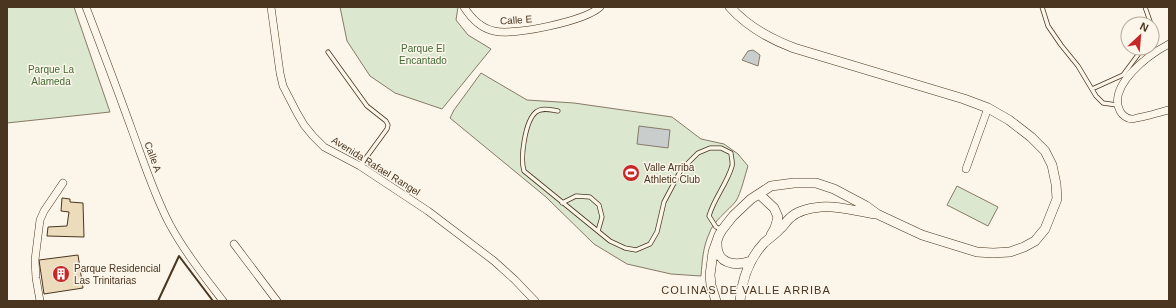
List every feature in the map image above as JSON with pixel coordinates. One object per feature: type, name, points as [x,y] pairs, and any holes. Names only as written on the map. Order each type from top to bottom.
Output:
[{"type":"street","name":"Calle A","points":[[86,7],[146,168],[169,223],[182,247],[223,301]]},
{"type":"street","name":"Avenida Rafael Rangel","points":[[271,7],[283,86],[304,125],[324,147],[360,166],[428,211],[494,261],[535,301]]},
{"type":"street","name":"Calle E","points":[[464,7],[477,23],[486,28],[495,31],[522,32],[590,14],[600,7]]},
{"type":"street","points":[[716,301],[711,285],[710,275],[713,252],[722,230],[733,216],[751,199],[770,186],[794,183],[816,183],[834,189],[866,206],[877,214],[922,235],[977,252],[993,253],[1010,252],[1035,241],[1045,229],[1057,199],[1052,165],[1045,151],[1031,137],[1008,120],[988,108],[934,90],[788,46],[764,34],[730,7]]},
{"type":"street","points":[[1169,44],[1149,56],[1133,70],[1117,97],[1117,105],[1121,113],[1132,119],[1169,110]]},
{"type":"street","points":[[966,169],[988,108]]},
{"type":"street","points":[[40,301],[35,260],[40,220],[44,211],[63,183]]},
{"type":"street","points":[[759,194],[774,208],[778,217],[775,228],[769,238]]},
{"type":"street","points":[[740,301],[745,273],[751,260],[769,238],[780,230],[790,218],[799,211],[822,206],[877,214]]},
{"type":"street","points":[[717,241],[719,254],[729,262],[741,264],[751,260]]},
{"type":"street","points":[[234,244],[277,301]]},
{"type":"lane","points":[[1042,7],[1048,26],[1078,66],[1096,96],[1103,102],[1117,105]]},
{"type":"lane","points":[[328,52],[367,106],[386,121],[388,125],[360,166]]},
{"type":"lane","points":[[1092,89],[1123,75],[1137,56]]},
{"type":"lane","points":[[558,111],[542,109],[536,112],[531,119],[526,128],[522,159],[524,171],[610,241],[625,248],[636,250],[650,244],[657,232],[664,202],[681,170],[698,153],[710,148],[721,148],[731,153],[732,165],[713,203],[709,216],[716,227],[722,230]]},
{"type":"lane","points":[[562,203],[576,196],[590,197],[599,205],[602,217],[598,231]]},
{"type":"green space","name":"Parque La Alameda","points":[[7,7],[74,7],[110,112],[7,123]]},
{"type":"green space","name":"Parque El Encantado","points":[[340,7],[458,7],[456,20],[468,35],[491,49],[442,109],[395,93],[370,76],[347,41]]},
{"type":"green space","name":"Valle Arriba Athletic Club","points":[[481,73],[527,100],[574,103],[672,117],[701,139],[724,144],[738,154],[748,166],[743,184],[736,201],[717,220],[711,229],[704,249],[701,276],[671,274],[627,264],[594,244],[546,197],[450,118],[454,110]]},
{"type":"green space","points":[[957,186],[998,207],[988,226],[947,205]]},
{"type":"shaded area","points":[[753,50],[760,55],[758,66],[742,60],[748,51]]},
{"type":"shaded area","points":[[639,126],[670,130],[668,148],[637,144]]},
{"type":"building","points":[[62,198],[70,199],[70,202],[83,203],[84,237],[47,236],[48,227],[67,226],[69,212],[61,211]]},
{"type":"building","name":"Parque Residencial Las Trinitarias","points":[[78,255],[83,288],[44,294],[39,260]]},
{"type":"wall","points":[[158,301],[179,256],[213,301]]},
{"type":"place","name":"Valle Arriba Athletic Club","points":[[631,173]]},
{"type":"place","name":"Parque Residencial Las Trinitarias","points":[[61,274]]},
{"type":"district","name":"COLINAS DE VALLE ARRIBA","points":[[746,290]]}]
